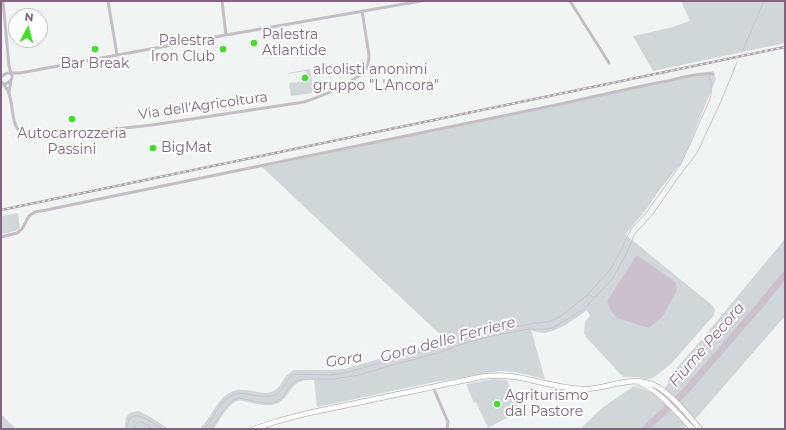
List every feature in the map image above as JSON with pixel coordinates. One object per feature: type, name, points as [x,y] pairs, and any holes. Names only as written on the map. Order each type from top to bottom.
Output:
[{"type":"street","points":[[3,1],[9,66],[13,76],[11,80]]},
{"type":"street","points":[[108,1],[117,55]]},
{"type":"street","points":[[222,1],[226,35]]},
{"type":"street","points":[[1,76],[8,73],[20,73],[421,1]]},
{"type":"street","points":[[570,1],[609,63]]},
{"type":"street","name":"Via dell'Agricoltura","points":[[11,80],[9,92],[16,127],[22,134],[31,138],[152,125],[304,102],[339,87],[358,76],[366,68],[369,55],[362,11]]},
{"type":"street","points":[[6,74],[9,66]]},
{"type":"street","points":[[2,82],[7,83],[20,73]]},
{"type":"street","points":[[1,237],[17,233],[22,229],[29,216],[35,212],[556,105],[688,76],[708,73],[713,74]]},
{"type":"street","name":"Via dell'Agricoltura","points":[[2,82],[9,92]]},
{"type":"street","points":[[254,429],[278,420],[304,414],[493,375],[508,376],[581,389],[600,388],[620,383],[649,383],[665,391],[700,429]]},
{"type":"street","points":[[635,382],[649,388],[660,396],[693,429]]},
{"type":"street","points":[[433,387],[447,420],[447,429]]},
{"type":"shaded area","points":[[681,1],[785,1],[785,43],[653,71],[633,36],[669,28],[690,21]]},
{"type":"shaded area","points":[[310,69],[314,93],[291,96],[289,83],[307,81],[306,71],[288,73]]},
{"type":"shaded area","points":[[713,71],[716,79],[682,162],[626,235],[713,306],[715,310],[714,315],[672,363],[653,378],[623,377],[586,337],[584,333],[585,322],[590,316],[587,310],[555,330],[543,333],[531,330],[545,379],[514,372],[499,371],[430,383],[317,407],[314,380],[304,380],[296,384],[283,400],[276,404],[264,405],[237,401],[227,409],[214,429],[199,429],[220,401],[227,394],[236,390],[264,393],[274,391],[293,370],[344,369],[446,340],[262,167],[578,101]]},
{"type":"shaded area","points":[[18,213],[20,228],[15,231],[1,234],[1,216]]},
{"type":"shaded area","points":[[785,239],[785,316],[698,416],[683,429],[580,429],[602,408],[634,386],[653,393],[659,399],[668,383],[668,378]]},
{"type":"shaded area","points":[[637,255],[675,282],[677,290],[663,316],[649,328],[617,318],[611,311],[607,301]]},
{"type":"shaded area","name":"Agriturismo dal Pastore","points":[[494,379],[507,380],[518,407],[514,414],[488,428],[476,402],[474,403],[466,384]]},
{"type":"shaded area","points":[[139,411],[169,429],[125,429],[125,421],[127,416],[131,413]]},
{"type":"shaded area","points":[[1,414],[16,429],[1,429]]},
{"type":"waterway","name":"Gora delle Ferriere","points":[[742,52],[764,1]]},
{"type":"waterway","name":"Gora delle Ferriere","points":[[211,429],[225,408],[233,400],[239,398],[272,403],[283,397],[291,385],[296,381],[304,379],[334,379],[359,375],[492,336],[529,329],[548,329],[581,311],[613,278],[628,251],[634,235],[653,214],[697,153],[737,62]]},
{"type":"waterway","points":[[587,295],[610,270],[631,229],[646,213],[681,164],[710,99],[711,83],[709,76]]},
{"type":"waterway","name":"Fiume Pecora","points":[[645,429],[683,394],[785,275]]},
{"type":"waterway","name":"Gora","points":[[204,429],[221,404],[229,397],[240,394],[264,397],[275,395],[281,391],[294,374],[331,375],[344,373],[438,347],[454,339],[535,323],[548,322],[565,313],[586,296],[590,295],[594,297]]},
{"type":"waterway","name":"Gora","points":[[127,429],[128,421],[131,417],[136,416],[147,419],[163,429]]},
{"type":"waterway","name":"Gora delle Ferriere","points":[[134,429],[135,425],[139,422],[142,422],[153,429]]},
{"type":"railway","points":[[1,210],[785,47]]},
{"type":"place","name":"Palestra Atlantide","points":[[254,43]]},
{"type":"place","name":"Bar Break","points":[[95,49]]},
{"type":"place","name":"Palestra Iron Club","points":[[223,49]]},
{"type":"place","name":"alcolisti anonimi gruppo \"L'Ancora\"","points":[[305,78]]},
{"type":"place","name":"Autocarrozzeria Passini","points":[[72,119]]},
{"type":"place","name":"BigMat","points":[[153,148]]},
{"type":"place","name":"Agriturismo dal Pastore","points":[[497,404]]}]
